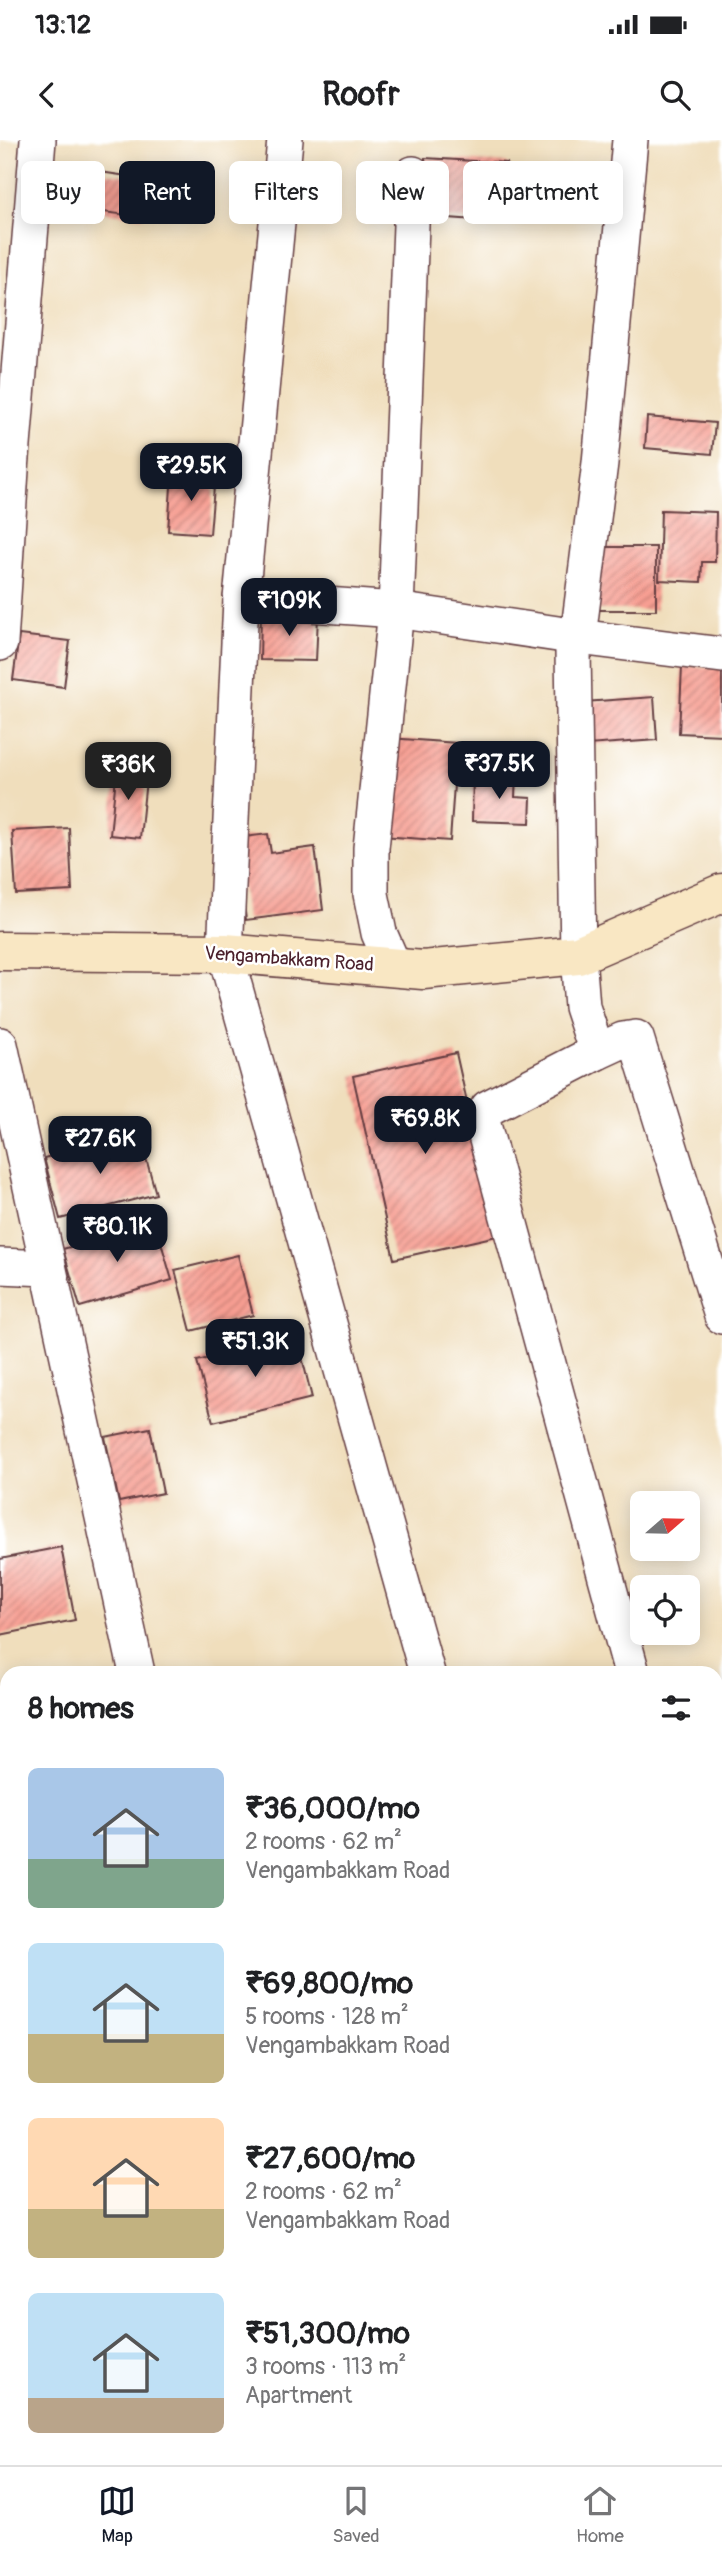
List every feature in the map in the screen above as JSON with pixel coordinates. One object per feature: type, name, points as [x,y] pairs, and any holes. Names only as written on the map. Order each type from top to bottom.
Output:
[{"type":"main road","name":"Vengambakkam Road","points":[[0,951],[225,953],[423,970],[578,955],[722,893]]},
{"type":"street","points":[[0,643],[38,140]]},
{"type":"street","points":[[285,140],[241,599],[225,953],[425,1666]]},
{"type":"street","points":[[597,1052],[582,1007],[578,955],[573,651],[578,637],[600,463],[630,140]]},
{"type":"street","points":[[394,967],[379,933],[371,894],[371,848],[396,610],[411,224]]},
{"type":"street","points":[[241,599],[396,610],[722,655]]},
{"type":"street","points":[[630,1666],[482,1121],[488,1108],[597,1052],[623,1040],[636,1038],[722,1315]]},
{"type":"street","points":[[0,1045],[135,1666]]},
{"type":"street","points":[[0,1266],[47,1268]]},
{"type":"building","points":[[425,158],[474,161],[463,161],[463,219],[449,218],[449,161],[425,161]]},
{"type":"building","points":[[105,173],[119,175],[119,214],[105,212]]},
{"type":"building","points":[[647,417],[715,423],[712,454],[645,448]]},
{"type":"building","points":[[172,472],[215,475],[210,534],[168,531]]},
{"type":"building","points":[[661,510],[716,512],[715,562],[702,562],[701,582],[659,580]]},
{"type":"building","points":[[599,547],[656,547],[656,610],[599,610]]},
{"type":"building","points":[[261,614],[318,616],[316,661],[260,660]]},
{"type":"building","points":[[19,635],[70,641],[64,687],[13,680]]},
{"type":"building","points":[[682,666],[722,668],[722,735],[679,733]]},
{"type":"building","points":[[654,697],[657,740],[587,745],[584,702]]},
{"type":"building","points":[[389,738],[457,743],[450,841],[382,836]]},
{"type":"building","points":[[117,767],[147,770],[140,838],[110,835]]},
{"type":"building","points":[[473,775],[516,776],[515,797],[531,798],[530,823],[472,821]]},
{"type":"building","points":[[69,828],[72,891],[16,894],[12,831]]},
{"type":"building","points":[[268,834],[271,853],[315,847],[323,910],[246,920],[236,838]]},
{"type":"building","points":[[456,1053],[497,1236],[394,1259],[353,1076]]},
{"type":"building","points":[[139,1133],[156,1194],[60,1219],[44,1158]]},
{"type":"building","points":[[155,1222],[172,1280],[80,1307],[63,1249]]},
{"type":"building","points":[[238,1255],[253,1315],[191,1331],[175,1270]]},
{"type":"building","points":[[297,1337],[312,1398],[213,1422],[197,1361]]},
{"type":"building","points":[[150,1428],[163,1493],[119,1502],[105,1437]]},
{"type":"building","points":[[61,1547],[75,1620],[0,1635],[0,1559]]}]
